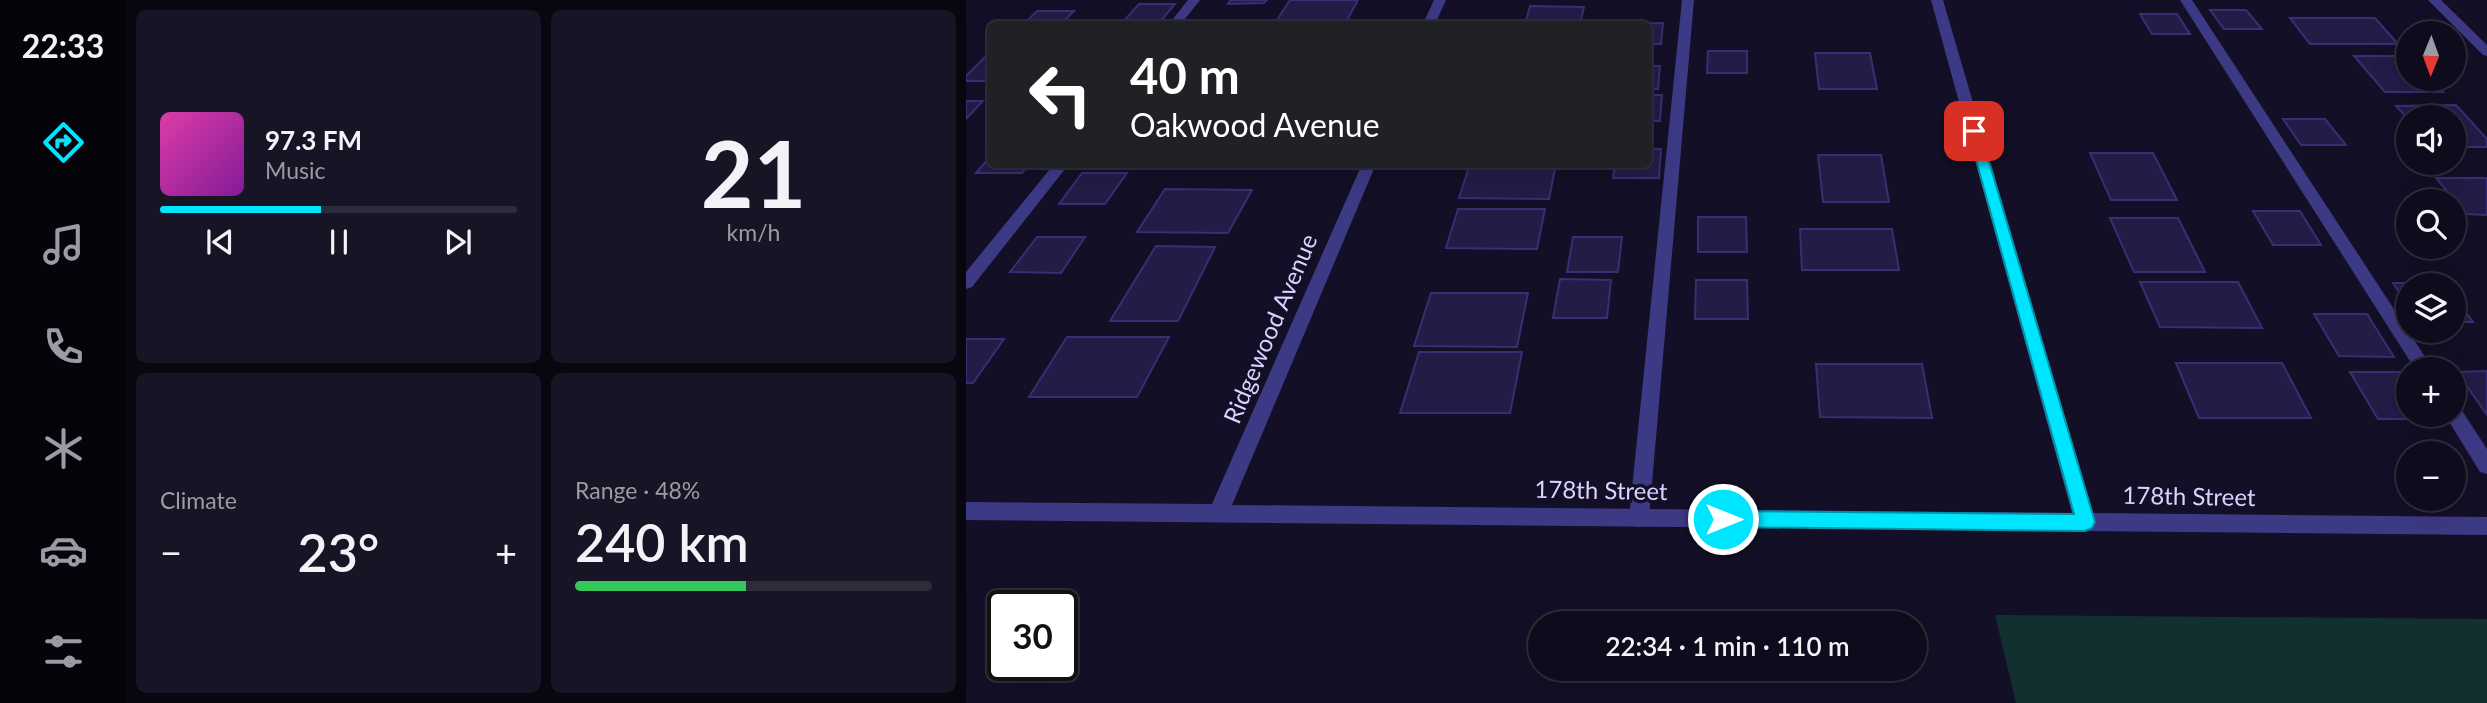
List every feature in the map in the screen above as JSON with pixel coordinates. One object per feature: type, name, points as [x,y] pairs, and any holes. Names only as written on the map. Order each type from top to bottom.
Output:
[{"type":"street","points":[[1177,21],[1194,0]]},
{"type":"street","points":[[1430,21],[1440,0]]},
{"type":"street","points":[[1639,518],[1688,0]]},
{"type":"street","points":[[1937,0],[2085,522]]},
{"type":"street","points":[[2186,0],[2416,357]]},
{"type":"street","points":[[2434,0],[2487,52]]},
{"type":"street","points":[[966,283],[1059,168]]},
{"type":"street","name":"Ridgewood Avenue","points":[[1218,514],[1367,168]]},
{"type":"street","points":[[2462,427],[2487,466]]},
{"type":"street","name":"178th Street","points":[[966,511],[2487,526]]},
{"type":"green space","points":[[1995,615],[2487,619],[2487,703],[2016,703]]},
{"type":"building","points":[[1231,0],[1267,0],[1264,3],[1228,4]]},
{"type":"building","points":[[1290,0],[1358,0],[1347,20],[1277,20]]},
{"type":"building","points":[[1139,4],[1175,4],[1161,21],[1124,21]]},
{"type":"building","points":[[1530,6],[1584,7],[1581,21],[1526,21]]},
{"type":"building","points":[[2210,10],[2246,10],[2262,29],[2224,29]]},
{"type":"building","points":[[1037,11],[1074,11],[1064,21],[1027,21]]},
{"type":"building","points":[[2140,14],[2177,14],[2190,34],[2152,34]]},
{"type":"building","points":[[2290,18],[2375,18],[2396,42],[2396,44],[2310,44]]},
{"type":"building","points":[[1652,23],[1663,23],[1661,44],[1652,44]]},
{"type":"building","points":[[1708,51],[1747,51],[1747,73],[1707,73]]},
{"type":"building","points":[[1815,53],[1870,53],[1877,89],[1819,89]]},
{"type":"building","points":[[987,55],[987,81],[966,81],[966,76]]},
{"type":"building","points":[[2354,56],[2396,56],[2396,91],[2443,92],[2385,92]]},
{"type":"building","points":[[1652,66],[1660,66],[1658,89],[1652,89]]},
{"type":"building","points":[[1652,95],[1662,95],[1660,121],[1652,121]]},
{"type":"building","points":[[966,101],[983,101],[966,119]]},
{"type":"building","points":[[2466,116],[2487,139],[2487,147],[2466,147]]},
{"type":"building","points":[[2283,119],[2325,119],[2346,145],[2301,145]]},
{"type":"building","points":[[1652,149],[1661,149],[1659,178],[1613,178],[1614,168],[1652,168]]},
{"type":"building","points":[[2090,153],[2153,153],[2177,200],[2111,200]]},
{"type":"building","points":[[1818,155],[1881,155],[1889,202],[1823,202]]},
{"type":"building","points":[[987,160],[987,168],[1026,168],[1022,173],[976,173]]},
{"type":"building","points":[[1469,168],[1555,168],[1549,199],[1459,198]]},
{"type":"building","points":[[1082,173],[1127,173],[1105,204],[1059,204]]},
{"type":"building","points":[[2436,178],[2487,178],[2487,215],[2466,214],[2466,189],[2445,189]]},
{"type":"building","points":[[1165,189],[1252,190],[1228,233],[1137,232]]},
{"type":"building","points":[[1458,209],[1545,209],[1537,249],[1446,248]]},
{"type":"building","points":[[2253,211],[2300,211],[2321,245],[2273,245]]},
{"type":"building","points":[[1698,217],[1746,217],[1747,252],[1698,252]]},
{"type":"building","points":[[2110,218],[2178,218],[2205,272],[2134,272]]},
{"type":"building","points":[[1800,229],[1892,229],[1899,270],[1802,270]]},
{"type":"building","points":[[1037,237],[1085,237],[1061,273],[1010,272]]},
{"type":"building","points":[[1573,237],[1622,237],[1618,272],[1567,272]]},
{"type":"building","points":[[1156,246],[1215,247],[1178,321],[1110,321]]},
{"type":"building","points":[[1560,279],[1611,280],[1607,318],[1553,318]]},
{"type":"building","points":[[1696,280],[1747,280],[1748,319],[1695,319]]},
{"type":"building","points":[[2140,282],[2238,282],[2262,328],[2160,327]]},
{"type":"building","points":[[1431,293],[1528,293],[1517,347],[1414,346]]},
{"type":"building","points":[[2466,312],[2473,322],[2466,322]]},
{"type":"building","points":[[2314,314],[2367,314],[2394,357],[2339,356]]},
{"type":"building","points":[[1067,337],[1169,337],[1137,397],[1029,397]]},
{"type":"building","points":[[966,339],[1004,339],[973,383],[966,383]]},
{"type":"building","points":[[1419,352],[1522,352],[1510,413],[1400,413]]},
{"type":"building","points":[[2176,363],[2282,363],[2311,418],[2199,418]]},
{"type":"building","points":[[1816,364],[1922,364],[1932,418],[1820,417]]},
{"type":"building","points":[[2487,371],[2487,415],[2466,385],[2466,372]]},
{"type":"building","points":[[2350,372],[2396,372],[2396,419],[2378,419]]},
{"type":"route","points":[[1723,519],[2085,522],[1974,131]]}]
